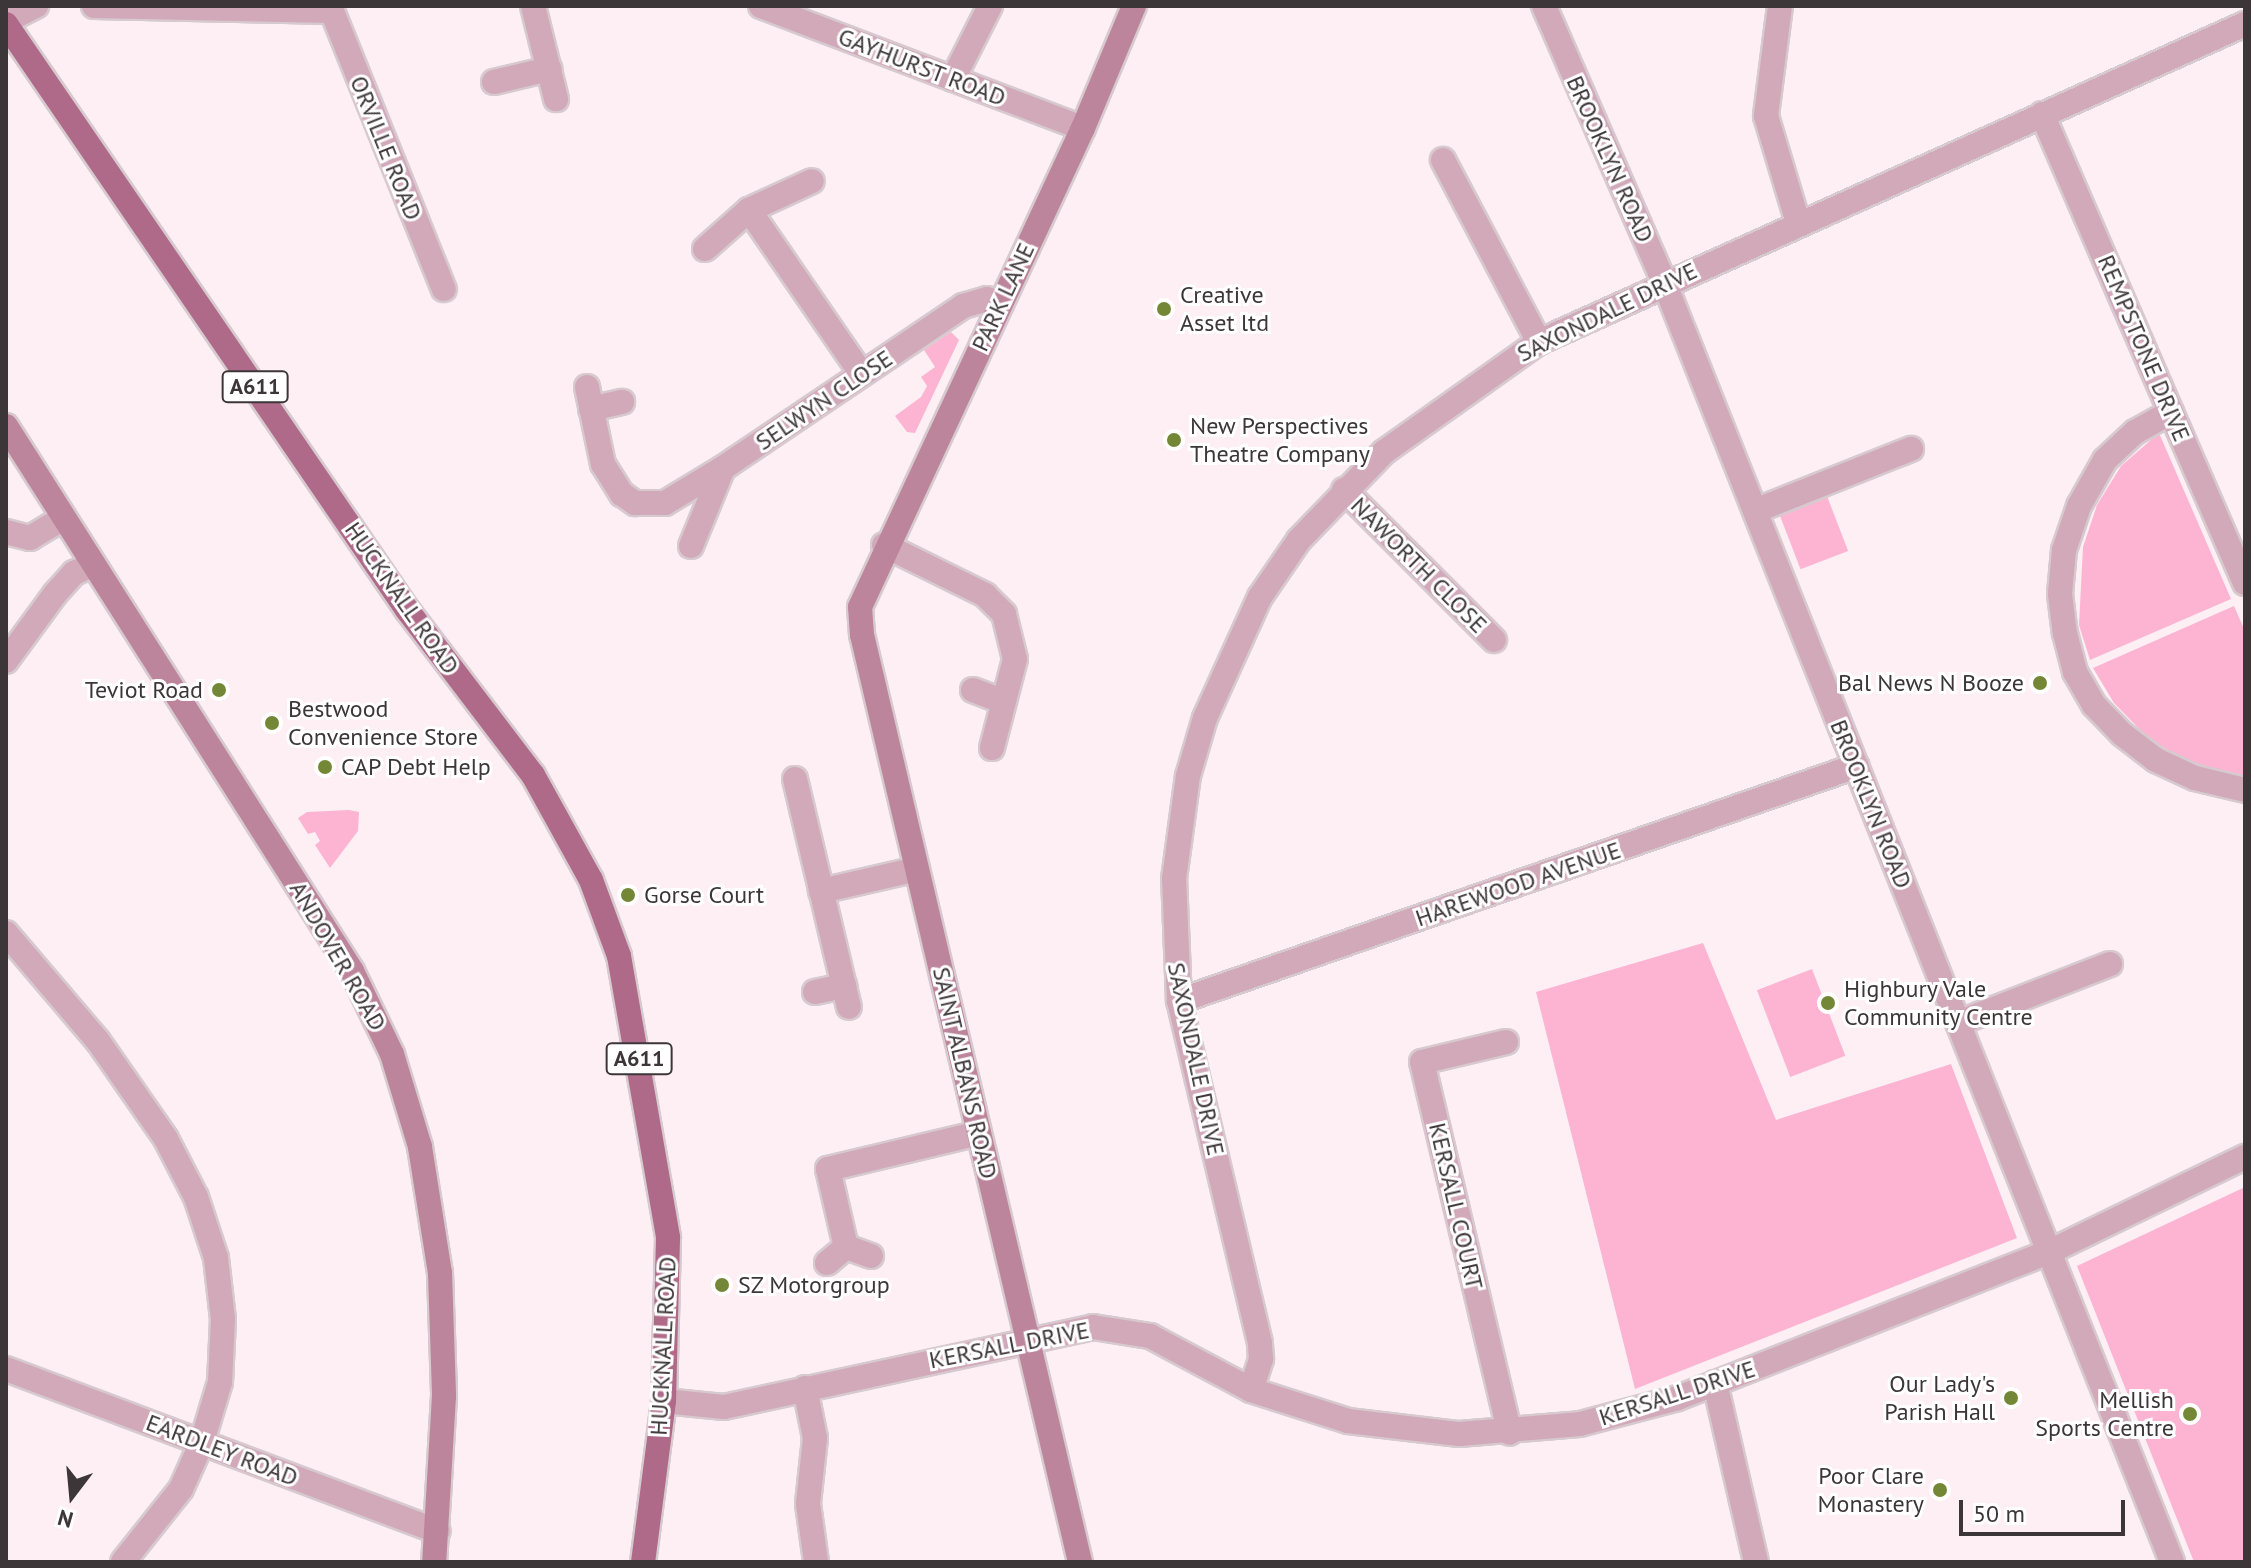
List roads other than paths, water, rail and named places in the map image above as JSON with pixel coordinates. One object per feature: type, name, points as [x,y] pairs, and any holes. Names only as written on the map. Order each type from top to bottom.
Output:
[{"type":"main road","name":"HUCKNALL ROAD","points":[[6,22],[408,611],[533,775],[591,880],[619,956],[668,1238],[664,1401],[643,1562]]},
{"type":"street","points":[[6,22],[36,6]]},
{"type":"street","points":[[94,6],[330,8]]},
{"type":"street","points":[[533,6],[556,99]]},
{"type":"street","name":"GAYHURST ROAD","points":[[761,6],[1083,128]]},
{"type":"street","points":[[953,79],[990,6]]},
{"type":"street","name":"PARK LANE","points":[[866,584],[1083,128],[1134,6]]},
{"type":"street","name":"BROOKLYN ROAD","points":[[1544,6],[1664,282],[2172,1562]]},
{"type":"street","points":[[1780,6],[1766,116],[1798,223]]},
{"type":"street","name":"ORVILLE ROAD","points":[[330,8],[444,289]]},
{"type":"street","name":"SAXONDALE DRIVE","points":[[1251,1390],[1261,1359],[1260,1343],[1179,1001],[1173,923],[1178,841],[1205,718],[1260,597],[1299,540],[1344,490],[1434,412],[1539,342],[1664,282],[2245,24]]},
{"type":"street","points":[[494,82],[549,69]]},
{"type":"street","name":"REMPSTONE DRIVE","points":[[2042,114],[2245,583]]},
{"type":"street","points":[[1443,160],[1539,342]]},
{"type":"street","points":[[705,249],[749,210],[812,181]]},
{"type":"street","points":[[749,210],[861,373]]},
{"type":"street","name":"SELWYN CLOSE","points":[[723,468],[963,306],[987,299],[999,305]]},
{"type":"street","points":[[622,402],[589,398],[603,464],[622,494],[635,503],[665,503],[723,468]]},
{"type":"street","points":[[2171,412],[2135,432],[2105,460],[2079,506],[2064,550],[2060,594],[2065,633],[2075,672],[2094,705],[2122,734],[2156,760],[2195,778],[2245,790]]},
{"type":"street","name":"ANDOVER ROAD","points":[[6,426],[62,519],[352,971],[392,1054],[420,1147],[440,1273],[444,1396],[434,1562]]},
{"type":"street","points":[[1755,511],[1911,449]]},
{"type":"street","points":[[691,546],[723,468]]},
{"type":"street","name":"NAWORTH CLOSE","points":[[1344,490],[1494,640]]},
{"type":"street","points":[[6,532],[30,538],[62,519]]},
{"type":"street","points":[[884,545],[985,595],[1004,614],[1015,659],[1001,701],[992,748]]},
{"type":"street","points":[[6,661],[55,594],[74,573],[92,565]]},
{"type":"street","name":"SAINT ALBANS ROAD","points":[[866,584],[859,623],[1080,1562]]},
{"type":"street","points":[[973,690],[1001,701]]},
{"type":"street","name":"HAREWOOD AVENUE","points":[[1179,1001],[1856,766]]},
{"type":"street","points":[[795,779],[846,996],[815,992]]},
{"type":"street","points":[[821,891],[917,869]]},
{"type":"street","points":[[6,933],[98,1041],[166,1139],[196,1197],[216,1258],[223,1319],[220,1382],[202,1442],[156,1527],[123,1562]]},
{"type":"street","points":[[1958,1023],[2110,964]]},
{"type":"street","name":"KERSALL COURT","points":[[1506,1042],[1422,1062],[1510,1433]]},
{"type":"street","points":[[846,1247],[828,1169],[979,1133]]},
{"type":"street","name":"KERSALL DRIVE","points":[[664,1401],[724,1407],[1093,1327],[1135,1333],[1251,1390],[1297,1408],[1385,1427],[1510,1433],[1631,1412],[1715,1383],[2049,1252],[2245,1157]]},
{"type":"street","points":[[846,1247],[871,1256]]},
{"type":"street","points":[[827,1263],[846,1247]]},
{"type":"street","name":"EARDLEY ROAD","points":[[6,1369],[438,1531]]},
{"type":"street","points":[[1715,1383],[1756,1562]]},
{"type":"street","points":[[805,1388],[815,1438],[808,1504],[816,1562]]},
{"type":"place","name":"Creative Asset ltd","points":[[1164,309]]},
{"type":"place","name":"New Perspectives Theatre Company","points":[[1174,440]]},
{"type":"place","name":"Bal News N Booze","points":[[2040,683]]},
{"type":"place","name":"Teviot Road","points":[[219,690]]},
{"type":"place","name":"Bestwood Convenience Store","points":[[272,723]]},
{"type":"place","name":"CAP Debt Help","points":[[325,767]]},
{"type":"place","name":"Gorse Court","points":[[628,895]]},
{"type":"place","name":"Highbury Vale Community Centre","points":[[1828,1003]]},
{"type":"place","name":"SZ Motorgroup","points":[[722,1285]]},
{"type":"place","name":"Our Lady's Parish Hall","points":[[2011,1398]]},
{"type":"place","name":"Mellish Sports Centre","points":[[2190,1414]]},
{"type":"place","name":"Poor Clare Monastery","points":[[1940,1490]]}]
